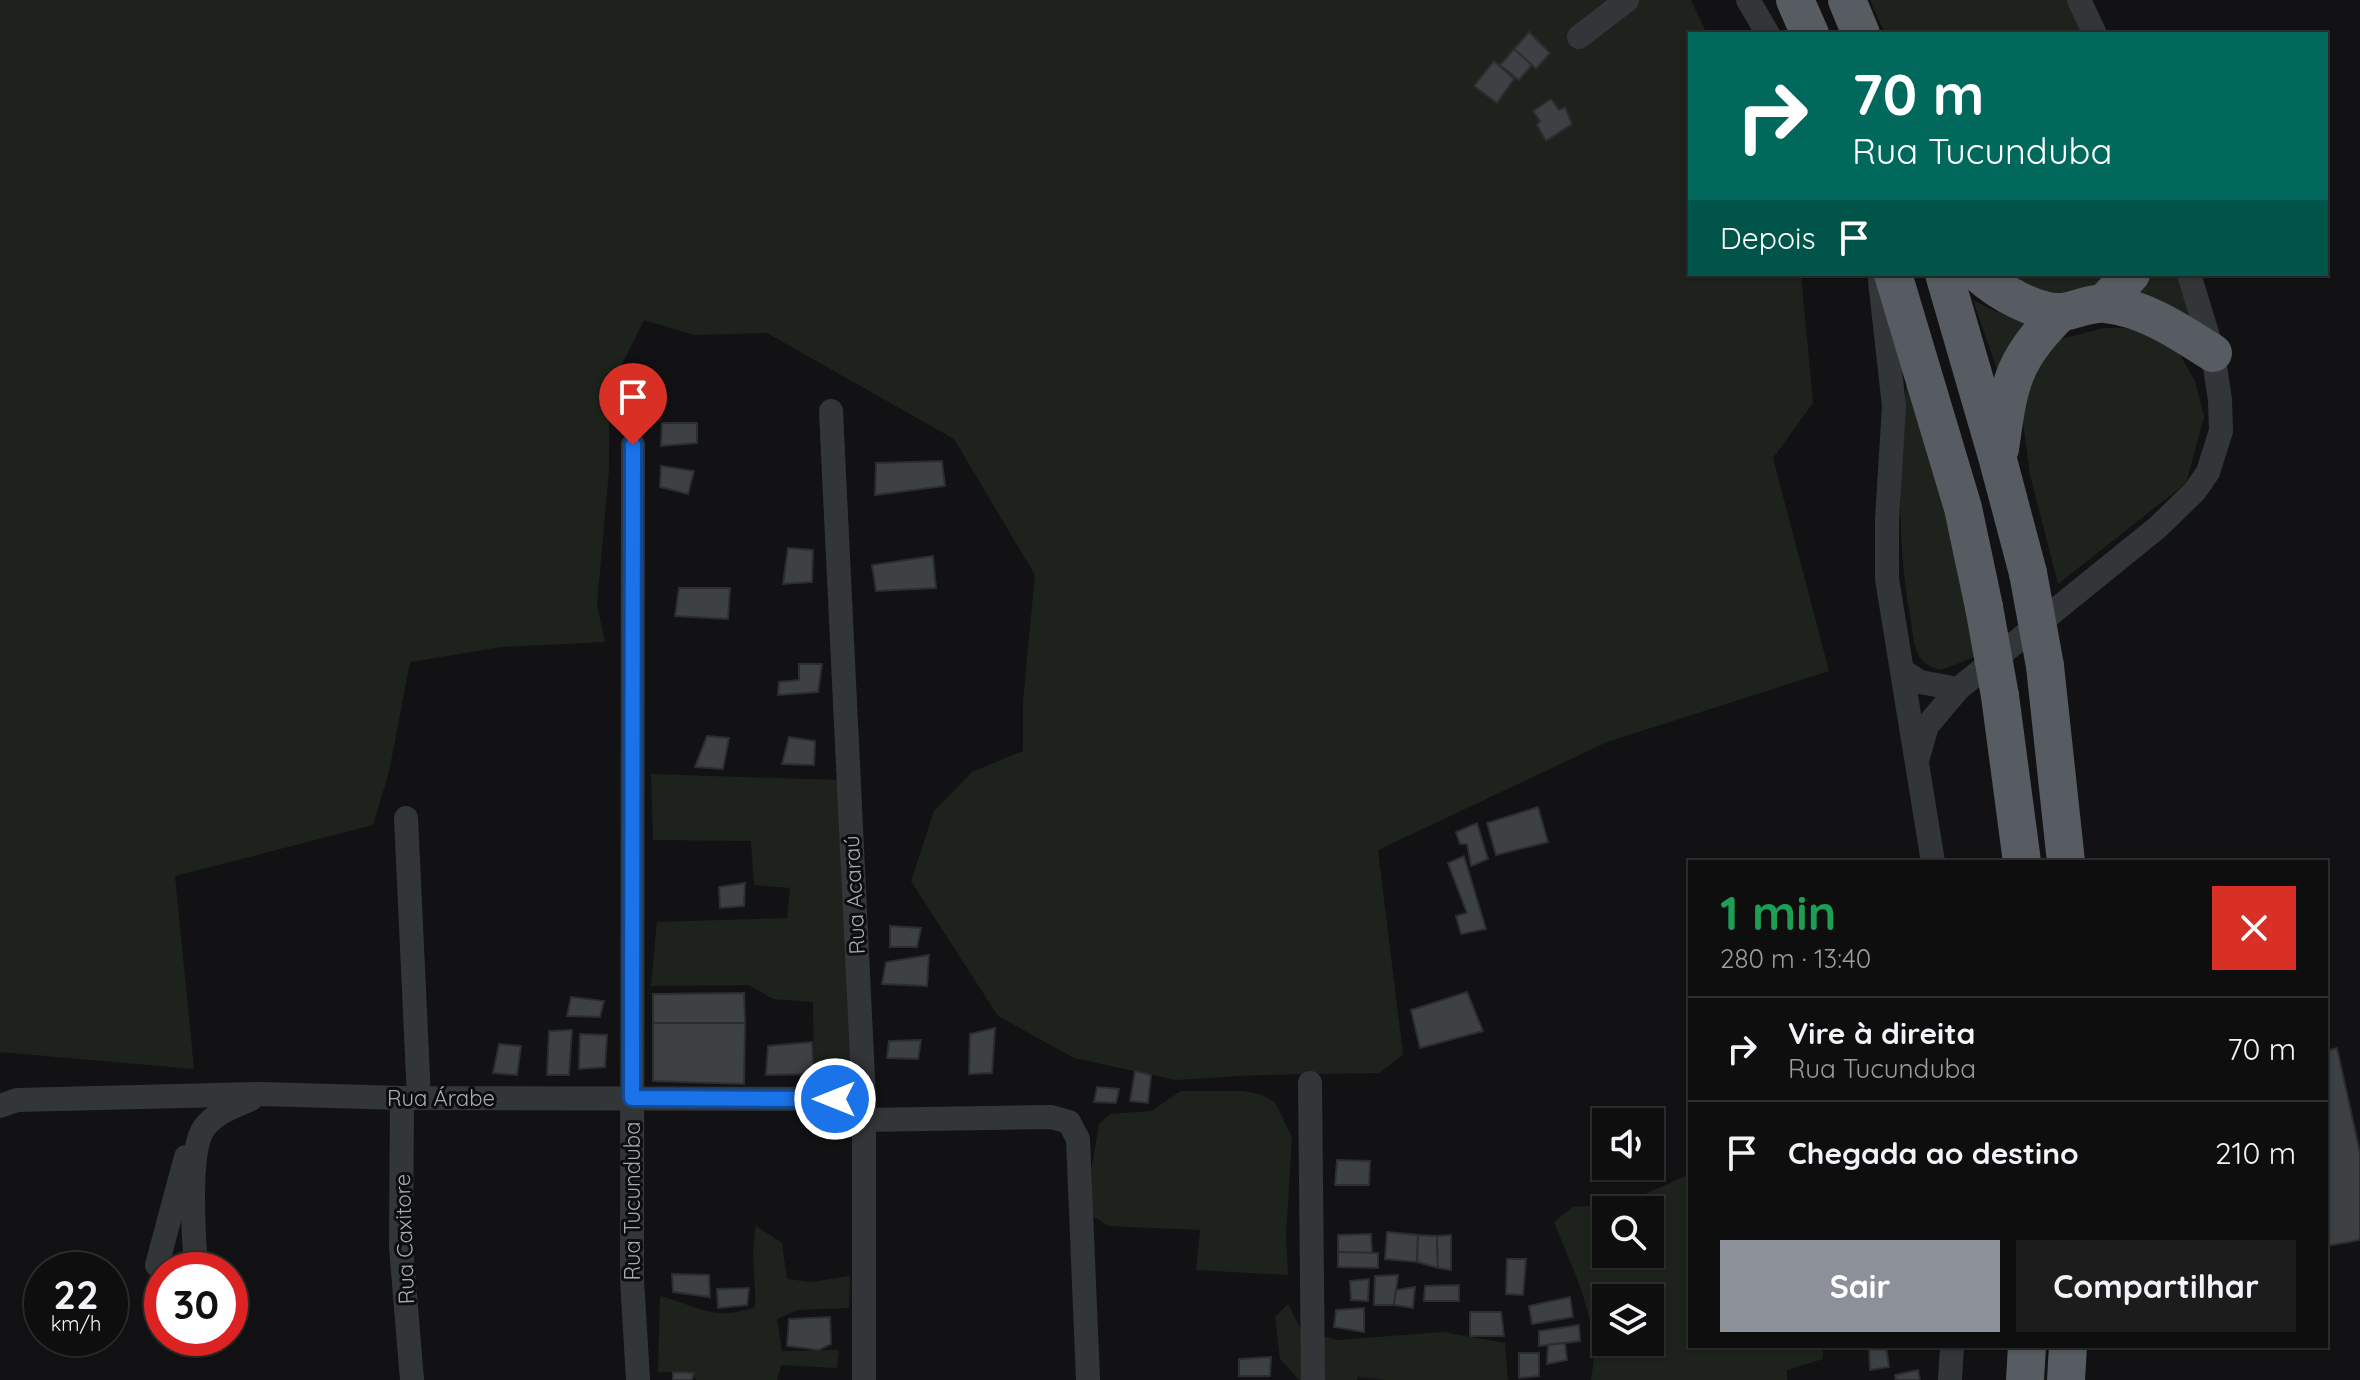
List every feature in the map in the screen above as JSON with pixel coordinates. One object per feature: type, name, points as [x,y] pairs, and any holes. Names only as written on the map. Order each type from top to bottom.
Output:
[{"type":"highway","points":[[1795,0],[1809,32]]},
{"type":"highway","points":[[1847,0],[1860,32]]},
{"type":"highway","points":[[1894,276],[1963,508],[2000,696],[2022,860]]},
{"type":"highway","points":[[1945,276],[2028,573],[2045,666],[2066,860]]},
{"type":"highway","points":[[1981,276],[2023,303],[2061,312],[2104,303],[2160,321],[2213,353]]},
{"type":"highway","points":[[2104,303],[2129,276]]},
{"type":"highway","points":[[1998,460],[2007,397],[2018,363],[2039,334],[2061,312]]},
{"type":"highway","points":[[2025,1380],[2027,1348]]},
{"type":"highway","points":[[2066,1380],[2068,1348]]},
{"type":"street","points":[[1579,37],[1627,0]]},
{"type":"street","points":[[1748,0],[1767,32]]},
{"type":"street","points":[[2079,0],[2094,32]]},
{"type":"street","points":[[1879,276],[1894,406],[1887,579],[1933,860]]},
{"type":"street","points":[[1917,760],[1927,726],[1958,689],[2158,527],[2195,491],[2214,461],[2221,431],[2220,400],[2213,353],[2190,276]]},
{"type":"street","name":"Rua Acaraú","points":[[831,411],[864,1109],[864,1380]]},
{"type":"street","name":"Rua Tucunduba","points":[[633,445],[632,1279],[638,1380]]},
{"type":"street","points":[[1903,671],[1920,682],[1958,689]]},
{"type":"street","name":"Rua Caxitore","points":[[406,818],[410,1098],[401,1247],[412,1380]]},
{"type":"street","points":[[1310,1083],[1313,1380]]},
{"type":"street","points":[[160,1252],[187,1155],[213,1118],[261,1094]]},
{"type":"street","name":"Rua Árabe","points":[[9,1103],[261,1094],[632,1098],[1051,1117],[1069,1122],[1078,1139],[1088,1380]]},
{"type":"street","points":[[196,1252],[194,1172],[198,1138]]},
{"type":"street","points":[[1950,1380],[1952,1348]]},
{"type":"shaded area","points":[[0,0],[1691,0],[1706,32],[1688,32],[1688,276],[1801,276],[1813,403],[1773,458],[1829,671],[1607,742],[1378,850],[1403,1055],[1379,1073],[1176,1080],[1074,1058],[998,1016],[911,881],[934,811],[972,772],[1023,751],[1023,701],[1035,575],[954,439],[767,333],[694,335],[644,320],[609,390],[609,470],[597,605],[605,642],[501,647],[410,662],[389,772],[373,825],[175,876],[194,1069],[0,1052]]},
{"type":"shaded area","points":[[1870,0],[2083,0],[2098,32],[1884,32]]},
{"type":"shaded area","points":[[1997,276],[2112,276],[2082,295],[2043,298]]},
{"type":"shaded area","points":[[2150,276],[2181,276],[2193,327],[2127,303],[2147,284]]},
{"type":"shaded area","points":[[1973,300],[1997,312],[2029,319],[1999,375]]},
{"type":"shaded area","points":[[2104,328],[2144,328],[2176,348],[2195,381],[2204,417],[2186,483],[2058,584],[2030,475],[2020,400],[2036,356],[2061,339]]},
{"type":"shaded area","points":[[1909,360],[1982,654],[1941,670],[1924,662],[1916,649],[1906,589],[1900,491]]},
{"type":"shaded area","points":[[651,774],[838,780],[855,1081],[814,1074],[813,1002],[773,999],[749,985],[651,986],[657,922],[787,918],[790,888],[754,885],[751,841],[653,840]]},
{"type":"shaded area","points":[[1181,1091],[1244,1091],[1275,1102],[1292,1137],[1286,1236],[1288,1275],[1196,1270],[1200,1230],[1109,1226],[1091,1215],[1092,1166],[1099,1124],[1110,1114],[1151,1111]]},
{"type":"shaded area","points":[[1688,1175],[1688,1348],[1823,1348],[1823,1359],[1787,1370],[1787,1380],[1591,1380],[1593,1356],[1664,1356],[1664,1284],[1592,1284],[1592,1334],[1584,1299],[1554,1222],[1573,1207],[1592,1206],[1592,1268],[1664,1268],[1664,1196],[1641,1196]]},
{"type":"shaded area","points":[[756,1226],[782,1243],[787,1279],[811,1282],[850,1276],[849,1308],[798,1310],[777,1319],[782,1351],[839,1350],[837,1368],[781,1365],[777,1380],[696,1380],[693,1373],[658,1372],[660,1296],[717,1313],[755,1307],[753,1256]]},
{"type":"shaded area","points":[[1288,1304],[1301,1330],[1338,1340],[1443,1332],[1505,1343],[1508,1380],[1386,1380],[1358,1377],[1357,1380],[1299,1380],[1280,1359],[1275,1317]]},
{"type":"building","points":[[1529,32],[1550,53],[1536,69],[1514,49]]},
{"type":"building","points":[[1514,49],[1532,65],[1519,80],[1500,65]]},
{"type":"building","points":[[1494,61],[1514,79],[1497,103],[1474,86]]},
{"type":"building","points":[[1551,99],[1559,110],[1565,107],[1572,124],[1546,141],[1537,125],[1540,121],[1533,111]]},
{"type":"building","points":[[662,423],[697,423],[697,443],[661,446]]},
{"type":"building","points":[[942,461],[945,486],[875,495],[876,463]]},
{"type":"building","points":[[661,466],[694,471],[688,494],[660,487]]},
{"type":"building","points":[[788,548],[813,550],[812,582],[783,584]]},
{"type":"building","points":[[933,556],[936,588],[876,591],[872,565]]},
{"type":"building","points":[[679,588],[730,588],[728,619],[675,616]]},
{"type":"building","points":[[799,664],[822,664],[818,692],[778,695],[779,682],[799,680]]},
{"type":"building","points":[[707,736],[729,738],[723,769],[695,767]]},
{"type":"building","points":[[789,737],[815,741],[814,765],[782,764]]},
{"type":"building","points":[[1538,807],[1548,842],[1496,855],[1487,823]]},
{"type":"building","points":[[1477,823],[1488,859],[1471,866],[1467,844],[1460,844],[1456,832]]},
{"type":"building","points":[[1464,856],[1486,929],[1461,934],[1456,916],[1467,913],[1448,863]]},
{"type":"building","points":[[745,883],[744,906],[720,908],[719,887]]},
{"type":"building","points":[[890,926],[921,928],[917,947],[890,947]]},
{"type":"building","points":[[929,955],[927,986],[882,984],[886,962]]},
{"type":"building","points":[[1467,992],[1483,1031],[1420,1048],[1411,1010]]},
{"type":"building","points":[[744,993],[745,1023],[653,1023],[653,994]]},
{"type":"building","points":[[571,997],[604,1001],[600,1017],[567,1016]]},
{"type":"building","points":[[653,1023],[745,1023],[744,1084],[653,1081]]},
{"type":"building","points":[[995,1028],[992,1073],[969,1074],[970,1034]]},
{"type":"building","points":[[572,1030],[569,1075],[547,1075],[549,1031]]},
{"type":"building","points":[[580,1034],[607,1035],[605,1067],[579,1069]]},
{"type":"building","points":[[921,1040],[918,1059],[887,1058],[889,1041]]},
{"type":"building","points":[[812,1042],[814,1074],[766,1075],[768,1046]]},
{"type":"building","points":[[499,1044],[521,1046],[517,1075],[493,1073]]},
{"type":"building","points":[[2337,1048],[2360,1153],[2360,1240],[2328,1246],[2328,1050]]},
{"type":"building","points":[[1135,1071],[1151,1075],[1148,1103],[1130,1101]]},
{"type":"building","points":[[1097,1087],[1119,1089],[1116,1103],[1094,1102]]},
{"type":"building","points":[[1337,1160],[1370,1161],[1369,1185],[1335,1185]]},
{"type":"building","points":[[1387,1232],[1418,1235],[1417,1262],[1385,1259]]},
{"type":"building","points":[[1371,1234],[1372,1253],[1338,1252],[1338,1235]]},
{"type":"building","points":[[1418,1235],[1437,1236],[1438,1268],[1417,1262]]},
{"type":"building","points":[[1451,1235],[1451,1270],[1438,1268],[1437,1236]]},
{"type":"building","points":[[1338,1252],[1378,1253],[1378,1268],[1338,1267]]},
{"type":"building","points":[[1507,1259],[1526,1259],[1523,1295],[1506,1294]]},
{"type":"building","points":[[672,1274],[709,1275],[710,1297],[673,1292]]},
{"type":"building","points":[[1398,1275],[1394,1305],[1374,1305],[1375,1276]]},
{"type":"building","points":[[1369,1279],[1368,1301],[1351,1300],[1350,1281]]},
{"type":"building","points":[[1459,1285],[1459,1301],[1424,1301],[1425,1286]]},
{"type":"building","points":[[1415,1287],[1413,1308],[1394,1305],[1396,1290]]},
{"type":"building","points":[[749,1288],[747,1305],[718,1308],[717,1289]]},
{"type":"building","points":[[1570,1297],[1573,1317],[1532,1324],[1529,1306]]},
{"type":"building","points":[[1364,1308],[1364,1332],[1334,1327],[1336,1310]]},
{"type":"building","points":[[1470,1312],[1501,1312],[1504,1336],[1470,1336]]},
{"type":"building","points":[[830,1317],[831,1344],[819,1350],[787,1346],[789,1319]]},
{"type":"building","points":[[1579,1325],[1580,1341],[1539,1346],[1539,1331]]},
{"type":"building","points":[[1565,1343],[1567,1360],[1547,1364],[1548,1345]]},
{"type":"building","points":[[1869,1348],[1886,1348],[1889,1367],[1870,1370]]},
{"type":"building","points":[[1519,1353],[1539,1353],[1539,1376],[1519,1378]]},
{"type":"building","points":[[1271,1357],[1270,1376],[1239,1376],[1239,1359]]},
{"type":"building","points":[[1918,1370],[1920,1380],[1896,1380],[1895,1375]]},
{"type":"building","points":[[673,1372],[694,1373],[692,1380],[673,1380]]},
{"type":"route","points":[[633,445],[632,1098],[835,1099]]}]
